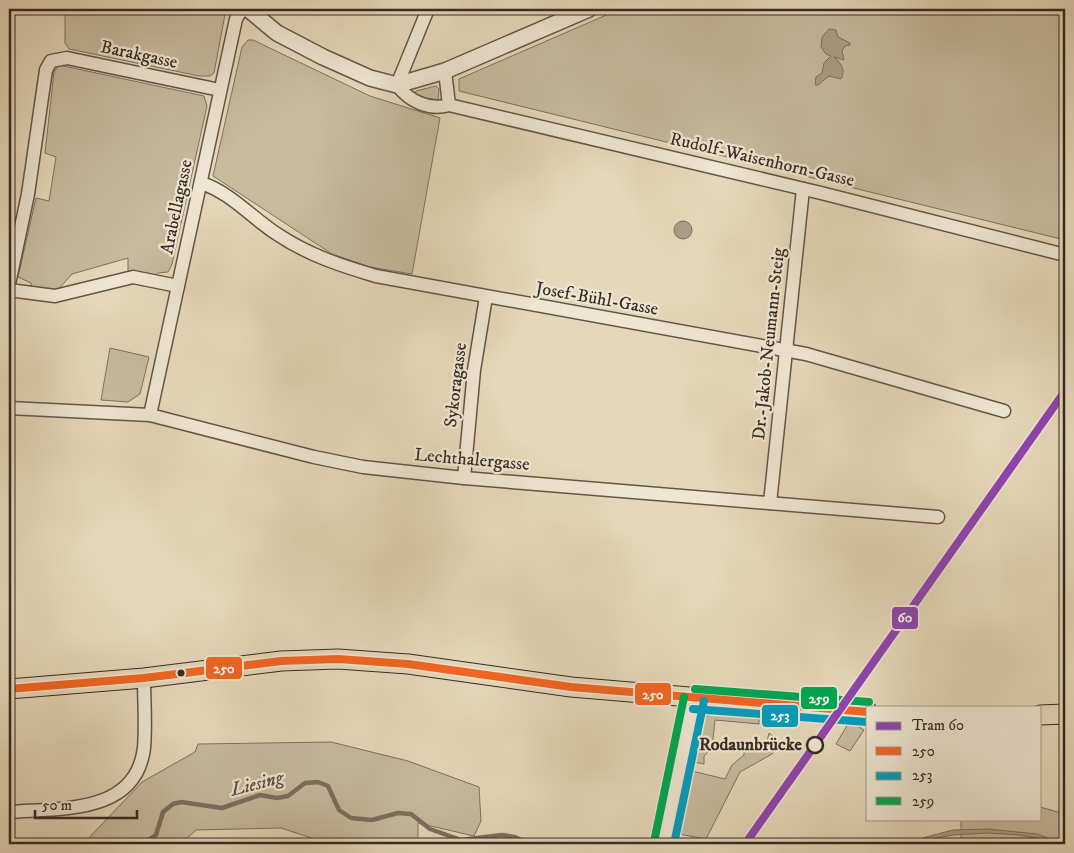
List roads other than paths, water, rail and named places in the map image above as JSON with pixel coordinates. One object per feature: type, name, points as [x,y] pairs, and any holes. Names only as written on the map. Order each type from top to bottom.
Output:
[{"type":"main road","points":[[9,689],[144,678],[252,664],[338,658],[408,664],[572,687],[866,712]]},
{"type":"main road","points":[[1042,715],[1065,714]]},
{"type":"street","name":"Arabellagasse","points":[[150,415],[236,19],[242,9]]},
{"type":"street","name":"Rudolf-Waisenhorn-Gasse","points":[[248,9],[277,33],[323,57],[370,78],[397,85],[410,99],[438,108],[449,104],[803,189],[1065,255]]},
{"type":"street","points":[[397,85],[428,9]]},
{"type":"street","points":[[397,85],[445,71],[589,9]]},
{"type":"street","name":"Barakgasse","points":[[9,284],[28,194],[46,70],[51,61],[67,58],[220,90]]},
{"type":"street","points":[[445,71],[449,104]]},
{"type":"street","name":"Josef-Bühl-Gasse","points":[[201,183],[218,190],[278,235],[330,262],[376,276],[806,354],[1004,411]]},
{"type":"street","name":"Dr.-Jakob-Neumann-Steig","points":[[770,503],[803,189]]},
{"type":"street","points":[[9,290],[55,296],[138,277],[178,286]]},
{"type":"street","name":"Sykoragasse","points":[[464,478],[474,370],[486,297]]},
{"type":"street","name":"Lechthalergasse","points":[[9,408],[150,415],[347,463],[464,478],[938,517]]},
{"type":"street","points":[[9,812],[95,804],[110,798],[123,789],[136,770],[144,748],[144,678]]},
{"type":"street","points":[[665,841],[694,698]]},
{"type":"waterway","name":"Liesing","points":[[133,844],[150,839],[156,835],[163,812],[173,804],[181,802],[222,808],[260,795],[277,798],[288,796],[305,783],[318,782],[328,786],[339,810],[351,818],[372,820],[398,813],[411,814],[430,829],[461,840],[502,835],[515,837],[529,844]]},
{"type":"tram line","name":"60","points":[[745,844],[1065,391]]},
{"type":"place","name":"Rodaunbrücke","points":[[815,745]]}]
